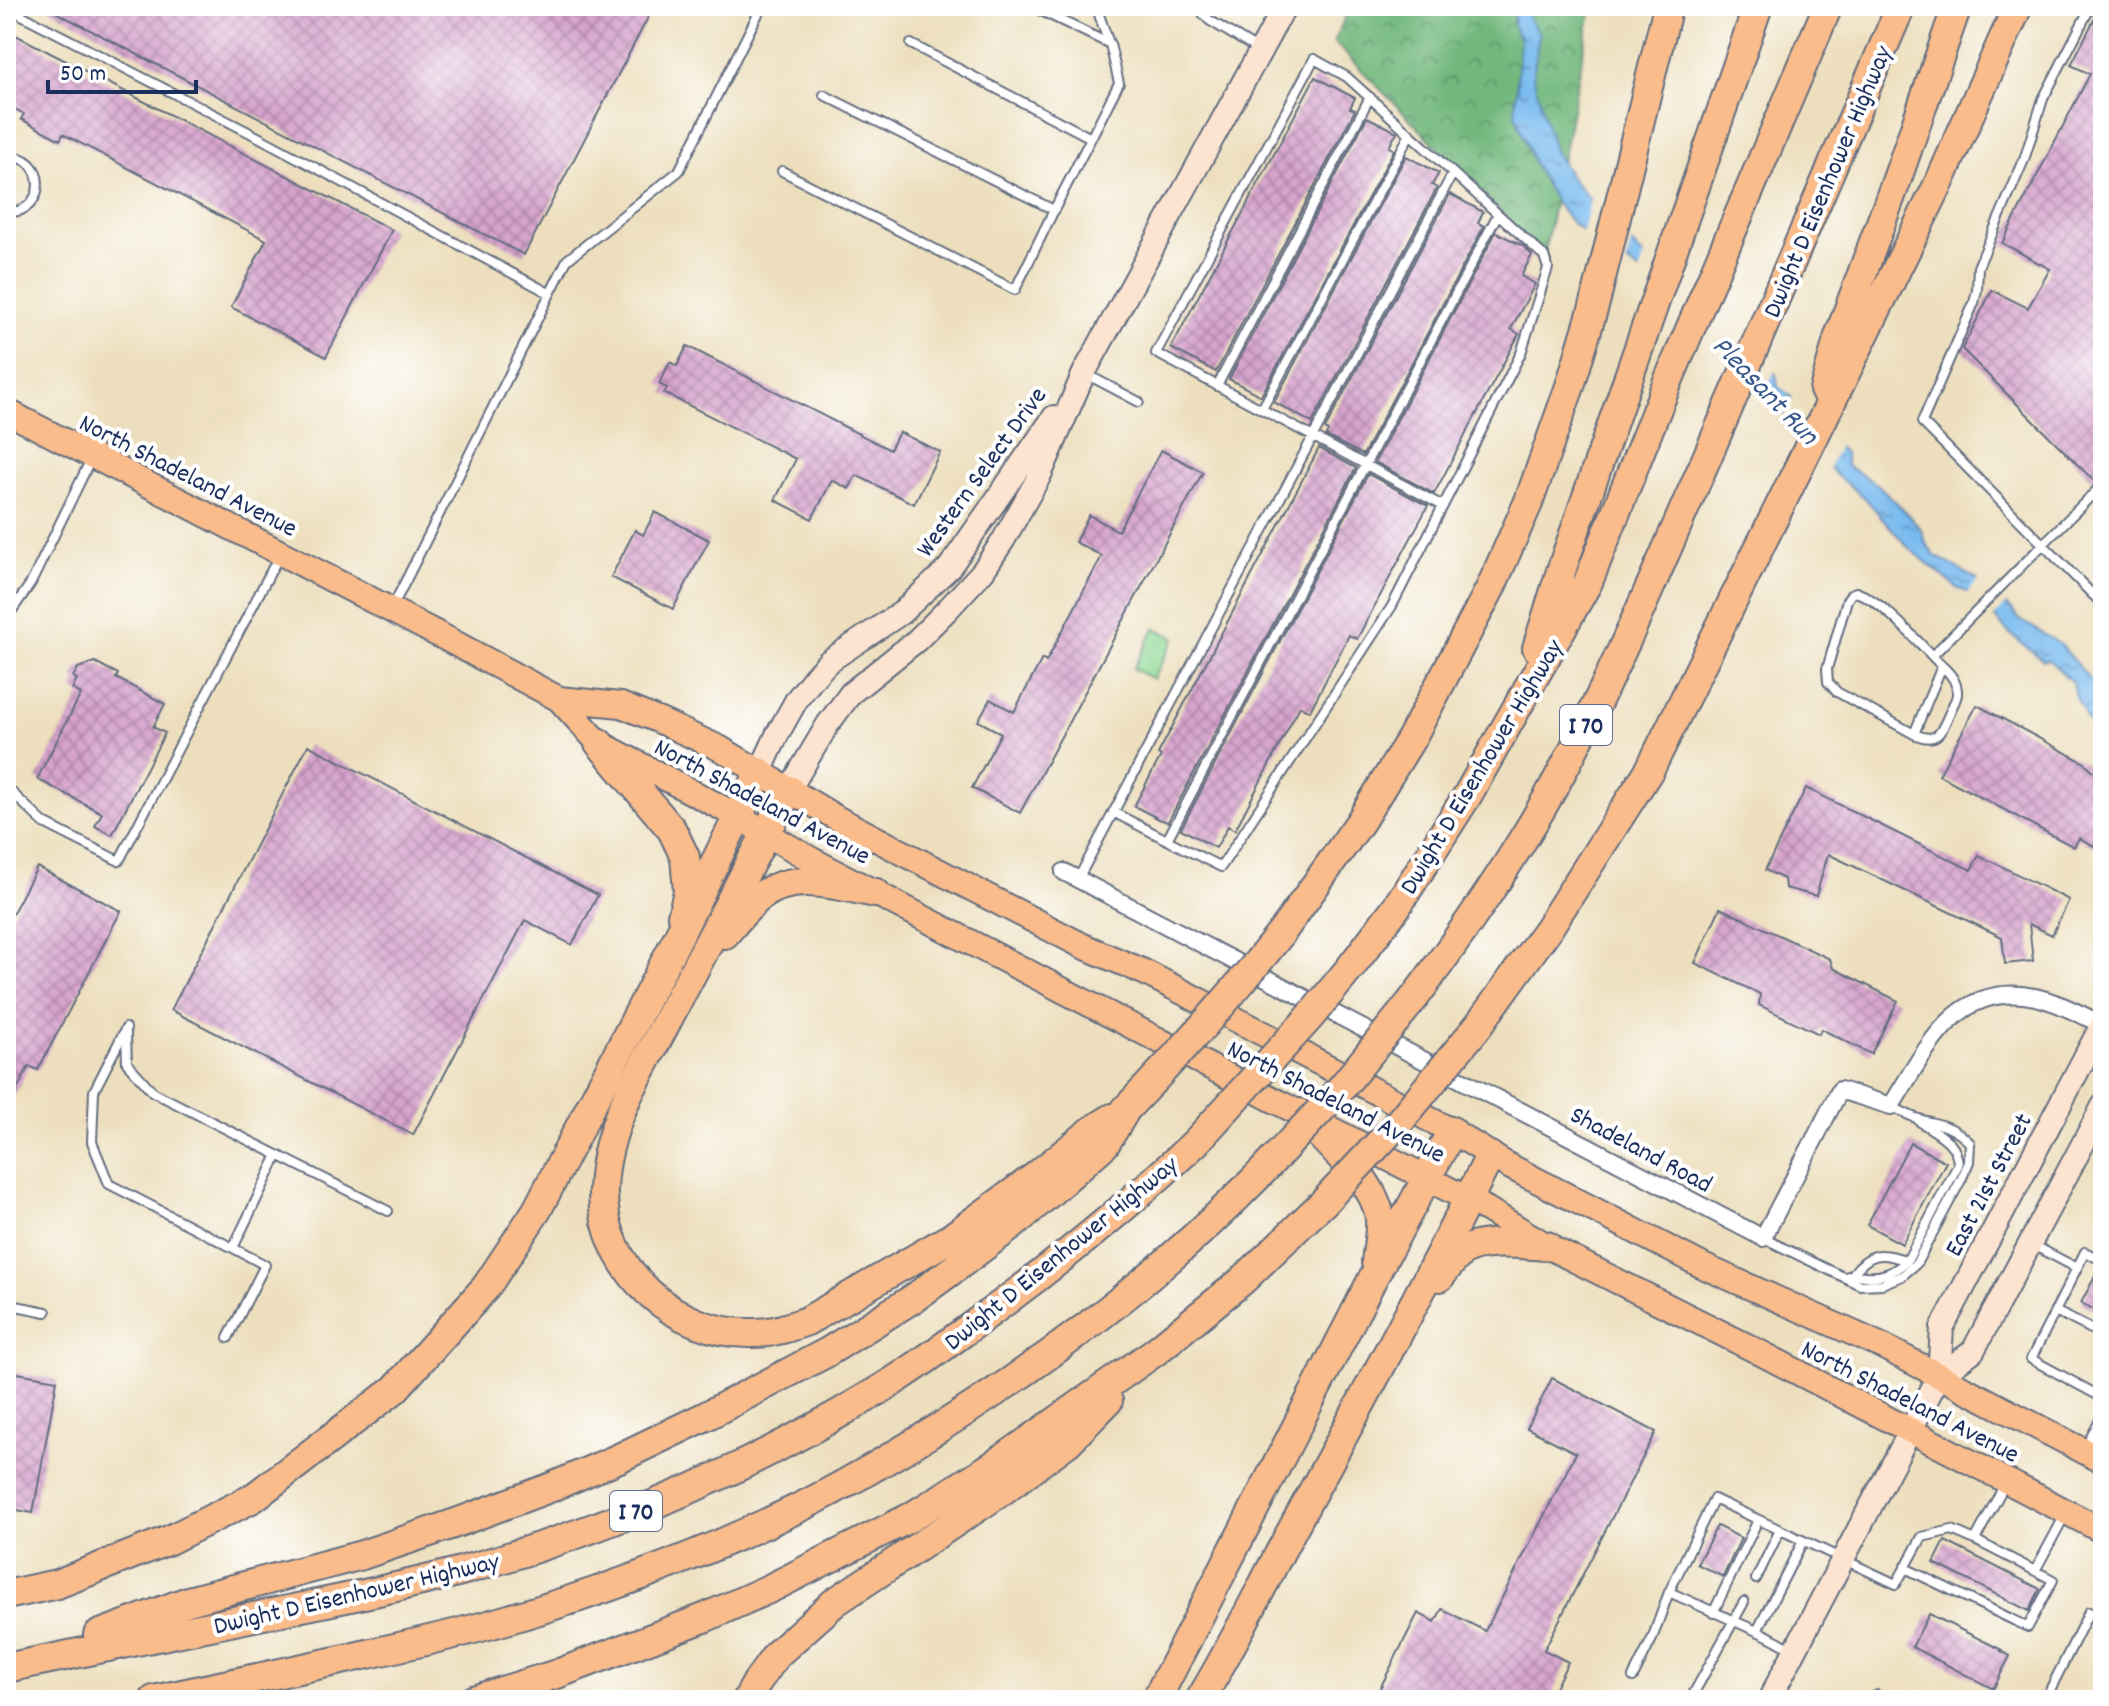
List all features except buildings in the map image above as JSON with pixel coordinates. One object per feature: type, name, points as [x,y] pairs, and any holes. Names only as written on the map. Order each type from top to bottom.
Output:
[{"type":"highway","points":[[1635,133],[1652,6]]},
{"type":"highway","points":[[12,1667],[188,1601],[362,1555],[456,1523],[619,1458],[826,1353],[914,1298],[1014,1224],[1105,1144],[1126,1109],[1238,988],[1338,855],[1387,781],[1490,589],[1529,501],[1570,386],[1595,303],[1668,6]]},
{"type":"highway","points":[[1520,703],[1561,571],[1758,6]]},
{"type":"highway","name":"Dwight D Eisenhower Highway","points":[[12,1667],[380,1591],[459,1571],[547,1543],[675,1496],[773,1449],[905,1374],[1040,1275],[1129,1203],[1195,1143],[1309,1018],[1397,906],[1491,755],[1588,582],[1668,381],[1828,6]]},
{"type":"highway","name":"Dwight D Eisenhower Highway","points":[[154,1700],[505,1621],[652,1572],[791,1512],[885,1461],[1031,1369],[1159,1268],[1215,1219],[1343,1086],[1415,997],[1508,864],[1566,765],[1718,431],[1901,6]]},
{"type":"highway","points":[[1837,371],[1839,336],[1957,6]]},
{"type":"highway","points":[[473,1700],[557,1674],[704,1618],[771,1588],[911,1517],[1000,1461],[1156,1351],[1243,1280],[1324,1202],[1409,1111],[1478,1026],[1548,929],[1650,769],[1788,490],[1837,371],[1940,181],[2018,6]]},
{"type":"highway","points":[[599,743],[672,830],[685,857],[688,892],[677,939]]},
{"type":"highway","points":[[6,1595],[57,1584],[169,1540],[253,1498],[395,1389],[486,1287],[537,1210],[760,772]]},
{"type":"highway","points":[[789,790],[613,1126],[604,1173],[604,1209],[612,1236],[628,1269],[646,1290],[660,1303],[700,1325],[736,1333],[782,1330],[816,1317],[952,1237],[1093,1130],[1126,1109]]},
{"type":"highway","points":[[695,967],[752,903],[782,884],[812,882],[876,893]]},
{"type":"highway","points":[[1299,1113],[1363,1180],[1377,1205],[1381,1218],[1374,1276]]},
{"type":"highway","points":[[1156,1700],[1452,1131]]},
{"type":"highway","points":[[1200,1700],[1415,1304],[1490,1156]]},
{"type":"highway","points":[[1415,1304],[1462,1252],[1474,1246],[1547,1246]]},
{"type":"highway","points":[[747,1700],[777,1654],[802,1630],[835,1602],[999,1493],[1068,1442],[1156,1351]]},
{"type":"main road","name":"North Shadeland Avenue","points":[[6,411],[559,699],[599,743],[812,860],[1427,1178],[1547,1246],[2103,1531]]},
{"type":"main road","name":"North Shadeland Avenue","points":[[559,699],[621,705],[721,749],[840,820],[1452,1131],[1490,1156],[1703,1266],[1882,1346],[2093,1456]]},
{"type":"street","name":"Western Select Drive","points":[[789,790],[828,724],[851,693],[917,640],[983,571],[1040,475],[1084,373],[1285,6]]},
{"type":"street","name":"Western Select Drive","points":[[760,772],[797,699],[816,675],[829,661],[901,613],[949,568],[1084,373]]},
{"type":"street","name":"Shadeland Road","points":[[1071,875],[1763,1238]]},
{"type":"street","points":[[1763,1238],[1840,1090],[1891,1106],[1947,1022],[1957,1013],[1980,1001],[2007,995],[2031,996],[2103,1025]]},
{"type":"street","name":"East 21st Street","points":[[1769,1700],[1939,1376],[1942,1328],[2103,1025]]},
{"type":"street","name":"East 21st Street","points":[[1939,1376],[1973,1351],[2103,1106]]},
{"type":"lane","points":[[391,610],[567,260],[679,171],[762,6]]},
{"type":"lane","points":[[1031,6],[1110,44]]},
{"type":"lane","points":[[782,171],[1015,290],[1119,83],[1110,44],[1096,6]]},
{"type":"lane","points":[[1196,6],[1209,20],[1260,51]]},
{"type":"lane","points":[[2091,6],[2043,99],[2024,160],[1978,267],[1974,303],[1922,422],[2103,605]]},
{"type":"lane","points":[[6,7],[262,139],[549,293]]},
{"type":"lane","points":[[911,44],[1091,138]]},
{"type":"lane","points":[[1113,812],[1221,867],[1392,606],[1443,506],[1521,353],[1548,268],[1544,256],[1370,97],[1347,77],[1314,59],[1156,353],[1443,506]]},
{"type":"lane","points":[[824,95],[1054,210]]},
{"type":"lane","points":[[1217,386],[1370,97]]},
{"type":"lane","points":[[1262,409],[1410,134]]},
{"type":"lane","points":[[6,157],[19,157],[32,166],[39,187],[27,207],[6,212]]},
{"type":"lane","points":[[1071,875],[1113,812],[1453,173]]},
{"type":"lane","points":[[1167,840],[1498,214]]},
{"type":"lane","points":[[1084,373],[1139,402]]},
{"type":"lane","points":[[6,619],[31,583],[93,456]]},
{"type":"lane","points":[[1932,656],[2100,487]]},
{"type":"lane","points":[[6,787],[44,823],[119,861],[280,553]]},
{"type":"lane","points":[[1856,592],[1871,599],[1932,656],[1955,681],[1957,695],[1940,734],[1932,738],[1914,734],[1837,692],[1828,682],[1827,669],[1847,600],[1856,592]]},
{"type":"lane","points":[[1914,734],[1942,666]]},
{"type":"lane","points":[[228,1338],[265,1265],[109,1184],[92,1142],[94,1091],[126,1028],[127,1063],[153,1092],[388,1211]]},
{"type":"lane","points":[[1848,1276],[1879,1277],[1895,1272],[1907,1261],[1958,1165],[1958,1153],[1951,1143],[1891,1106]]},
{"type":"lane","points":[[1763,1238],[1848,1276],[1860,1285],[1882,1284],[1902,1276],[1916,1264],[1969,1162],[1970,1143],[1960,1133],[1944,1125],[1915,1118]]},
{"type":"lane","points":[[233,1248],[278,1155]]},
{"type":"lane","points":[[2030,1243],[2077,1268]]},
{"type":"lane","points":[[2103,1261],[2085,1252],[2031,1359],[2103,1398]]},
{"type":"lane","points":[[1848,1276],[1862,1261],[1875,1255],[1888,1254],[1907,1261]]},
{"type":"lane","points":[[6,1304],[46,1312]]},
{"type":"lane","points":[[2055,1311],[2103,1335]]},
{"type":"lane","points":[[2093,1456],[2103,1415]]},
{"type":"lane","points":[[1975,1540],[2006,1481]]},
{"type":"lane","points":[[1633,1677],[1652,1639],[1669,1592],[1714,1499],[1896,1584],[1922,1537],[1952,1530],[2053,1580],[2028,1627],[1905,1568]]},
{"type":"lane","points":[[2035,1571],[2066,1512]]},
{"type":"lane","points":[[1713,1613],[1758,1520]]},
{"type":"lane","points":[[1756,1579],[1780,1530]]},
{"type":"lane","points":[[1757,1631],[1803,1541]]},
{"type":"lane","points":[[1669,1592],[1795,1650]]},
{"type":"lane","points":[[1690,1700],[1744,1602]]},
{"type":"lane","points":[[2045,1700],[2089,1612],[2103,1619]]},
{"type":"lane","points":[[1874,1700],[1877,1695],[1887,1700]]},
{"type":"green space","points":[[1350,6],[1592,6],[1544,256],[1334,42]]},
{"type":"green space","points":[[1155,628],[1175,638],[1153,679],[1133,669]]},
{"type":"water","name":"Pleasant Run","points":[[1515,6],[1532,6],[1528,18],[1539,33],[1533,76],[1554,151],[1574,182],[1635,248],[1776,374],[1778,387],[1845,454],[1846,465],[1878,485],[1921,529],[1934,555],[1983,583],[2018,618],[2061,645],[2093,683],[2103,704],[2103,736],[2090,725],[2076,697],[2073,683],[2049,660],[2043,660],[2007,631],[1973,595],[1958,589],[1906,545],[1865,498],[1837,476],[1770,399],[1640,272],[1573,224],[1555,202],[1533,162],[1515,113],[1520,40],[1513,24]]},
{"type":"pier","points":[[1591,196],[1632,240],[1625,268],[1582,236]]},
{"type":"pier","points":[[1646,252],[1776,368],[1763,397],[1638,276]]},
{"type":"pier","points":[[1794,394],[1840,443],[1827,472],[1783,419]]},
{"type":"pier","points":[[1981,578],[2009,601],[1992,619],[1965,595]]}]
